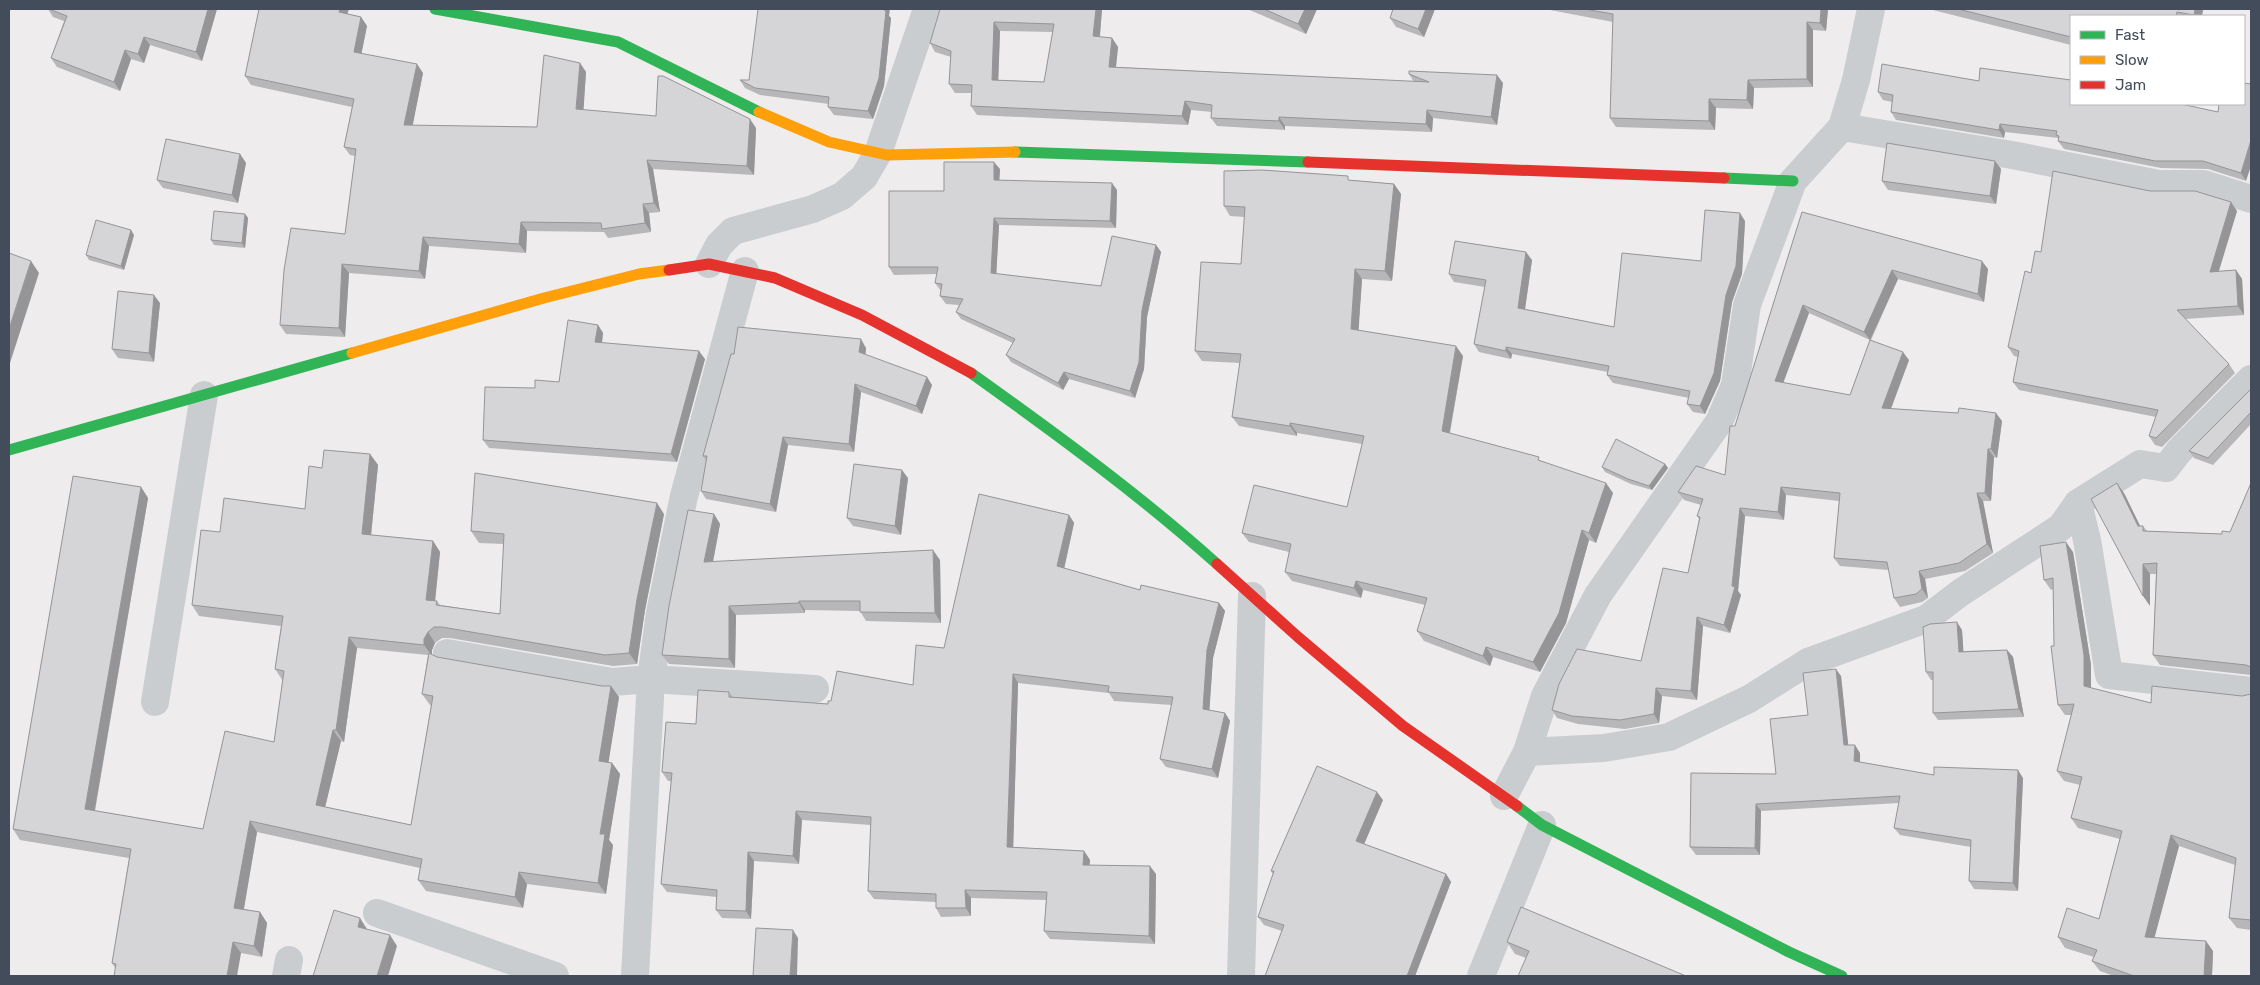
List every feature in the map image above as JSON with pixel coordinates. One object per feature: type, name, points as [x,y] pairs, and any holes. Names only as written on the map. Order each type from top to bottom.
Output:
[{"type":"street","points":[[435,9],[618,42],[779,122],[829,142],[887,155],[1038,151],[1793,181]]},
{"type":"street","points":[[709,264],[719,245],[733,230],[813,209],[842,196],[864,177],[878,153],[927,9]]},
{"type":"street","points":[[1504,796],[1527,752],[1545,696],[1598,595],[1719,422],[1735,385],[1747,305],[1793,181],[1842,127],[1856,80],[1870,9]]},
{"type":"street","points":[[1842,127],[2012,155],[2159,184],[2204,184],[2251,199]]},
{"type":"street","points":[[9,450],[544,298],[639,274],[709,264],[775,278],[862,315],[962,367],[1072,446],[1187,537],[1252,596],[1403,726],[1504,796],[1542,825],[1656,885],[1842,976]]},
{"type":"street","points":[[635,976],[652,679],[660,612],[684,496],[745,271]]},
{"type":"street","points":[[1527,752],[1604,748],[1669,737],[1749,699],[1808,662],[1926,619],[1974,583],[2061,527],[2078,503],[2140,464],[2166,468],[2179,451],[2251,379]]},
{"type":"street","points":[[155,702],[204,395]]},
{"type":"street","points":[[2078,503],[2087,540],[2109,675],[2251,691]]},
{"type":"street","points":[[1241,976],[1252,596]]},
{"type":"street","points":[[446,653],[612,682],[652,679],[815,689]]},
{"type":"street","points":[[1481,976],[1542,825]]},
{"type":"street","points":[[377,913],[555,976]]},
{"type":"building","points":[[49,9],[208,9],[196,52],[144,37],[138,54],[125,50],[114,82],[51,58],[67,16]]},
{"type":"building","points":[[259,9],[340,9],[339,12],[361,17],[354,52],[417,64],[404,125],[537,127],[544,55],[580,63],[576,109],[656,116],[658,76],[663,76],[750,119],[747,166],[647,160],[654,203],[643,204],[645,223],[602,229],[601,223],[521,222],[519,244],[423,237],[419,271],[342,264],[339,328],[280,325],[284,270],[291,228],[345,234],[356,149],[344,147],[354,99],[245,76]]},
{"type":"building","points":[[758,9],[884,9],[886,11],[879,78],[868,111],[828,107],[829,97],[755,88],[740,80],[749,80]]},
{"type":"building","points":[[940,9],[1096,9],[1093,36],[1112,38],[1109,67],[1429,82],[1409,74],[1409,71],[1497,75],[1491,117],[1427,110],[1426,124],[1279,117],[1279,121],[1211,118],[1212,105],[1185,101],[1182,116],[971,106],[972,85],[949,84],[951,51],[930,43]],"holes":[[[994,22],[1054,24],[1044,82],[992,80]]]},
{"type":"building","points":[[1264,9],[1305,9],[1298,24]]},
{"type":"building","points":[[1393,9],[1426,9],[1418,29],[1390,18]]},
{"type":"building","points":[[1584,9],[1821,9],[1820,23],[1807,22],[1807,79],[1748,80],[1747,100],[1709,99],[1709,121],[1610,118],[1613,14]]},
{"type":"building","points":[[1958,9],[2195,9],[2194,15],[2177,12],[2176,15],[2070,15],[2070,37]]},
{"type":"building","points":[[1882,64],[1979,81],[1980,68],[2070,80],[2070,105],[2186,105],[2218,112],[2219,105],[2245,105],[2245,83],[2251,84],[2251,140],[2241,173],[2203,161],[2155,161],[2058,141],[2057,131],[2000,124],[1999,130],[1891,112],[1893,95],[1878,92]]},
{"type":"building","points":[[166,139],[240,154],[232,195],[157,180]]},
{"type":"building","points":[[1887,143],[1995,161],[1990,196],[1882,181]]},
{"type":"building","points":[[944,162],[994,162],[994,180],[1112,183],[1110,221],[994,218],[991,273],[1101,286],[1112,236],[1156,245],[1142,310],[1139,362],[1130,391],[1064,372],[1058,383],[1006,355],[1015,339],[956,312],[963,299],[940,296],[942,284],[935,283],[938,267],[889,267],[889,191],[944,191]]},
{"type":"building","points":[[1262,170],[1348,176],[1348,180],[1394,184],[1385,271],[1355,269],[1351,329],[1456,346],[1442,431],[1539,457],[1538,460],[1606,483],[1589,533],[1582,530],[1559,613],[1533,662],[1486,647],[1483,656],[1417,631],[1427,598],[1356,581],[1354,588],[1285,572],[1291,544],[1242,533],[1254,485],[1347,507],[1364,436],[1290,423],[1290,426],[1232,417],[1241,354],[1195,351],[1201,262],[1241,264],[1245,207],[1224,206],[1224,171]]},
{"type":"building","points":[[2053,171],[2150,191],[2195,191],[2231,202],[2210,272],[2236,270],[2238,306],[2177,310],[2229,364],[2156,438],[2149,436],[2158,410],[2013,382],[2019,351],[2008,347],[2025,271],[2031,273],[2035,251],[2041,252]]},
{"type":"building","points":[[1705,210],[1740,213],[1736,266],[1726,295],[1714,373],[1700,406],[1687,404],[1690,391],[1607,375],[1609,366],[1506,347],[1506,351],[1474,344],[1486,280],[1449,274],[1455,241],[1526,252],[1518,308],[1614,327],[1622,253],[1701,261]]},
{"type":"building","points":[[214,211],[245,214],[242,243],[211,240]]},
{"type":"building","points":[[1802,212],[1982,261],[1978,294],[1892,270],[1864,332],[1803,305],[1775,381],[1850,395],[1870,340],[1903,352],[1882,408],[1958,413],[1959,408],[1996,413],[1991,449],[1988,449],[1985,493],[1977,493],[1987,544],[1959,563],[1919,571],[1922,589],[1916,594],[1894,598],[1887,562],[1834,558],[1840,493],[1781,487],[1778,512],[1740,508],[1732,586],[1735,587],[1724,625],[1697,617],[1691,691],[1656,688],[1654,714],[1620,720],[1572,716],[1552,710],[1559,684],[1577,649],[1641,661],[1663,568],[1688,573],[1700,517],[1697,516],[1703,499],[1678,492],[1696,466],[1725,475],[1730,426],[1735,426]]},
{"type":"building","points":[[96,220],[131,230],[121,266],[86,255]]},
{"type":"building","points":[[9,253],[31,261],[9,329]]},
{"type":"building","points":[[118,291],[154,295],[149,353],[112,349]]},
{"type":"building","points":[[568,320],[598,325],[595,342],[699,351],[671,454],[483,440],[485,387],[535,388],[535,380],[559,382]]},
{"type":"building","points":[[738,327],[861,339],[859,352],[927,377],[916,406],[855,384],[849,444],[783,437],[770,504],[701,491],[707,456],[703,456],[731,354],[734,354]]},
{"type":"building","points":[[2251,389],[2251,412],[2208,458],[2189,451]]},
{"type":"building","points":[[1616,439],[1665,464],[1649,486],[1602,467]]},
{"type":"building","points":[[324,450],[370,454],[362,534],[433,541],[426,600],[437,601],[436,605],[500,614],[504,534],[471,531],[475,473],[657,503],[637,599],[629,653],[605,655],[442,627],[434,627],[428,632],[424,639],[424,645],[349,637],[336,730],[333,730],[316,805],[411,825],[433,696],[422,694],[429,653],[437,657],[611,686],[599,761],[612,763],[600,834],[605,834],[598,883],[519,872],[515,897],[418,880],[422,859],[250,821],[234,908],[260,912],[254,946],[233,942],[227,976],[114,976],[116,964],[112,963],[131,849],[13,829],[73,476],[141,487],[85,809],[203,829],[225,731],[274,742],[284,671],[275,669],[283,616],[192,605],[201,530],[220,532],[224,498],[305,509],[309,466],[322,468]]},
{"type":"building","points":[[854,464],[902,470],[895,526],[847,518]]},
{"type":"building","points":[[2117,483],[2138,526],[2143,526],[2143,531],[2222,534],[2222,531],[2230,532],[2251,483],[2251,667],[2153,655],[2157,563],[2143,564],[2143,596],[2091,499]]},
{"type":"building","points":[[979,494],[1069,515],[1057,566],[1140,590],[1141,585],[1219,603],[1207,650],[1203,709],[1225,713],[1212,769],[1160,759],[1173,697],[1108,692],[1109,686],[1013,674],[1007,847],[1084,851],[1083,865],[1150,866],[1149,936],[1044,931],[1047,892],[965,890],[966,908],[936,908],[936,894],[868,891],[871,817],[796,811],[793,856],[748,852],[746,911],[716,910],[717,890],[661,884],[672,773],[662,772],[666,722],[696,724],[698,690],[729,692],[729,697],[828,704],[828,701],[831,701],[837,671],[913,685],[916,645],[944,648]]},
{"type":"building","points":[[688,510],[714,514],[704,562],[933,550],[935,613],[860,612],[860,601],[799,601],[799,603],[729,606],[729,659],[662,655],[669,606]]},
{"type":"building","points":[[2066,542],[2084,655],[2084,686],[2151,703],[2152,686],[2242,696],[2251,694],[2251,920],[2229,918],[2236,858],[2171,835],[2145,937],[2206,941],[2204,976],[2134,976],[2092,961],[2097,950],[2058,937],[2067,908],[2099,919],[2122,831],[2071,818],[2082,777],[2057,771],[2074,704],[2058,705],[2051,646],[2054,646],[2053,578],[2044,580],[2040,546]]},
{"type":"building","points":[[1957,622],[1959,652],[2007,650],[2019,709],[1933,713],[1933,672],[1926,672],[1923,627],[1930,624]]},
{"type":"building","points":[[1836,669],[1844,745],[1855,745],[1854,761],[1934,775],[1934,767],[2018,770],[2013,883],[1969,881],[1971,840],[1894,828],[1900,796],[1756,804],[1755,848],[1690,847],[1691,773],[1776,774],[1770,719],[1808,715],[1803,673]]},
{"type":"building","points":[[1317,766],[1377,792],[1356,841],[1446,874],[1407,976],[1265,976],[1284,925],[1258,917],[1274,871],[1271,871]]},
{"type":"building","points":[[1521,907],[1686,976],[1518,976],[1529,951],[1507,942]]},
{"type":"building","points":[[334,910],[360,918],[358,927],[390,935],[377,976],[313,976]]},
{"type":"building","points":[[756,928],[793,930],[790,976],[753,976]]},
{"type":"traffic: fast","points":[[435,9],[618,42],[759,112]]},
{"type":"traffic: fast","points":[[1015,152],[1308,162]]},
{"type":"traffic: fast","points":[[1724,178],[1793,181]]},
{"type":"traffic: fast","points":[[9,450],[352,353]]},
{"type":"traffic: fast","points":[[971,373],[1158,513],[1217,564]]},
{"type":"traffic: fast","points":[[1517,806],[1542,825],[1789,952],[1842,976]]},
{"type":"traffic: slow","points":[[759,112],[829,142],[887,155],[1015,152]]},
{"type":"traffic: slow","points":[[352,353],[544,298],[639,274],[669,270]]},
{"type":"traffic: jam","points":[[1308,162],[1724,178]]},
{"type":"traffic: jam","points":[[669,270],[709,264],[775,278],[862,315],[971,373]]},
{"type":"traffic: jam","points":[[1217,564],[1298,637],[1403,726],[1517,806]]}]
